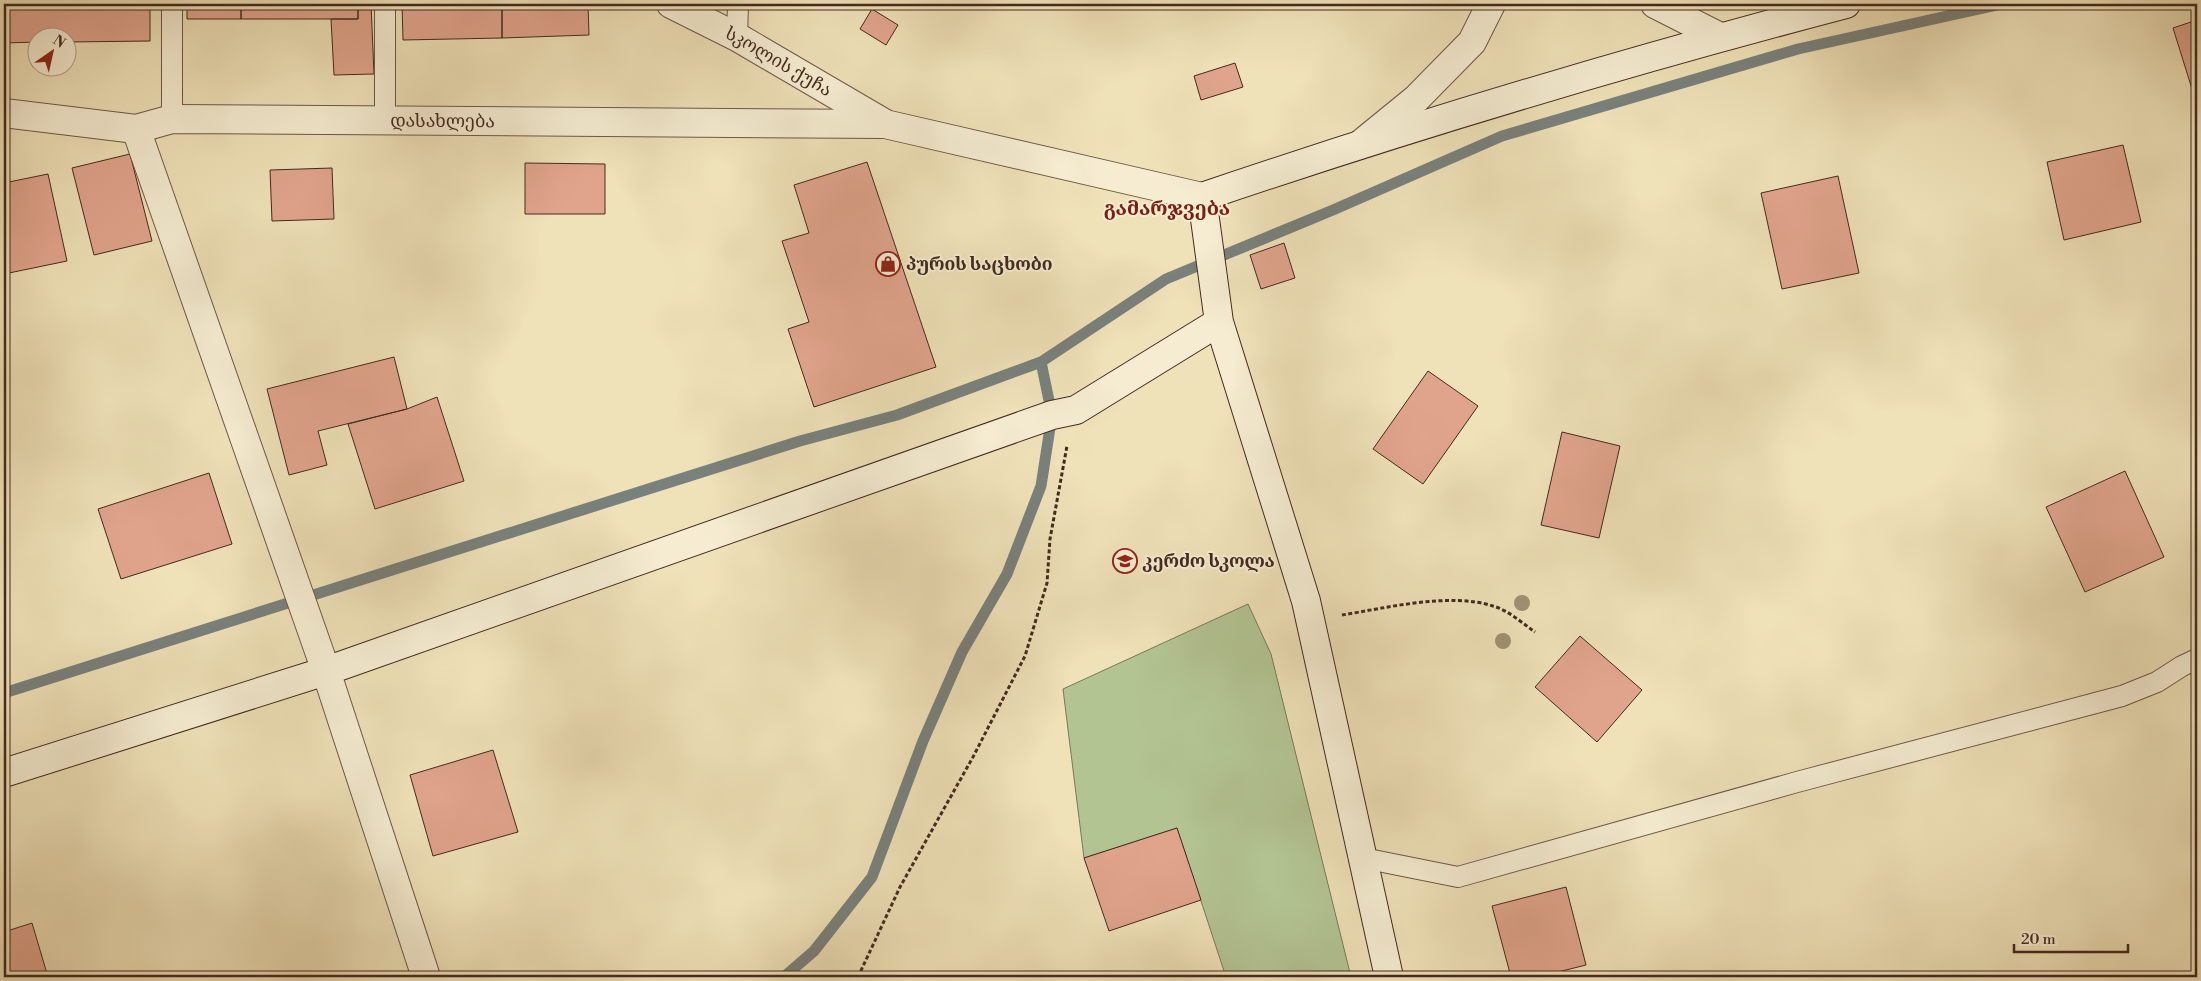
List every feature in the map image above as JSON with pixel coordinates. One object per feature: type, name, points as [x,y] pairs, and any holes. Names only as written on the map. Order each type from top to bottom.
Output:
[{"type":"street","name":"სკოლის ქუჩა","points":[[671,4],[736,37],[885,124]]},
{"type":"street","points":[[1362,143],[1416,98],[1472,42],[1491,4]]},
{"type":"street","points":[[1655,4],[1720,37]]},
{"type":"street","points":[[885,124],[1202,197],[1362,143],[1720,37],[1846,4]]},
{"type":"street","name":"დასახლება","points":[[4,113],[136,128],[172,119],[885,124]]},
{"type":"street","points":[[136,128],[326,671],[426,977]]},
{"type":"street","points":[[1202,197],[1219,322],[1306,601],[1389,977]]},
{"type":"street","points":[[4,773],[326,671],[1042,418],[1076,410],[1219,322]]},
{"type":"lane","points":[[172,4],[172,119]]},
{"type":"lane","points":[[384,120],[386,4]]},
{"type":"lane","points":[[736,37],[738,4]]},
{"type":"lane","points":[[1363,858],[1458,877],[1806,780],[2122,696],[2157,682],[2197,658]]},
{"type":"path","points":[[858,977],[900,887],[973,757],[1025,656],[1047,583],[1050,539],[1072,418],[1076,410]]},
{"type":"path","points":[[1310,620],[1419,602],[1467,602],[1493,606],[1536,632]]},
{"type":"green space","points":[[1248,604],[1271,654],[1351,977],[1226,977],[1177,828],[1084,858],[1063,689]]},
{"type":"building","points":[[4,4],[150,4],[150,41],[78,42],[78,28],[28,28],[28,42],[4,43]]},
{"type":"building","points":[[187,4],[241,4],[241,19],[187,19]]},
{"type":"building","points":[[241,4],[358,4],[358,19],[241,19]]},
{"type":"building","points":[[358,4],[371,4],[374,74],[334,75],[331,19],[358,19]]},
{"type":"building","points":[[402,4],[502,4],[502,38],[403,40]]},
{"type":"building","points":[[502,4],[588,4],[589,35],[502,38]]},
{"type":"building","points":[[872,9],[898,25],[886,45],[860,29]]},
{"type":"building","points":[[2197,20],[2197,87],[2192,89],[2173,28]]},
{"type":"building","points":[[1235,63],[1243,87],[1201,100],[1194,76]]},
{"type":"building","points":[[2123,145],[2141,222],[2064,240],[2047,162]]},
{"type":"building","points":[[130,154],[152,241],[94,255],[72,168]]},
{"type":"building","points":[[867,162],[936,367],[814,407],[788,329],[809,322],[782,241],[809,233],[794,185]]},
{"type":"building","points":[[525,163],[605,164],[605,214],[525,214]]},
{"type":"building","points":[[332,168],[334,219],[272,221],[270,170]]},
{"type":"building","points":[[48,174],[67,261],[9,273],[4,248],[4,183]]},
{"type":"building","points":[[1838,176],[1859,273],[1782,289],[1761,193]]},
{"type":"building","points":[[1284,243],[1295,278],[1261,289],[1250,255]]},
{"type":"building","points":[[394,357],[407,409],[318,431],[327,465],[289,475],[267,389]]},
{"type":"building","points":[[1428,371],[1478,406],[1423,484],[1373,449]]},
{"type":"building","points":[[437,397],[464,481],[375,509],[348,424],[407,409]]},
{"type":"building","points":[[1562,432],[1620,446],[1599,538],[1541,525]]},
{"type":"building","points":[[2125,471],[2164,557],[2085,592],[2046,507]]},
{"type":"building","points":[[209,473],[232,544],[121,579],[98,509]]},
{"type":"building","points":[[1580,636],[1642,690],[1597,742],[1535,687]]},
{"type":"building","points":[[493,750],[518,832],[433,856],[410,775]]},
{"type":"building","points":[[1177,828],[1201,900],[1109,931],[1084,858]]},
{"type":"building","points":[[1566,887],[1586,965],[1538,977],[1511,977],[1492,906]]},
{"type":"building","points":[[32,923],[48,977],[4,977],[4,932]]},
{"type":"waterway","points":[[4,693],[800,441],[897,415],[1041,362],[1166,279],[1333,210],[1502,136],[1798,49],[2002,4]]},
{"type":"waterway","points":[[784,977],[814,951],[872,877],[923,741],[962,652],[1007,574],[1041,486],[1052,415],[1041,362]]},
{"type":"place","name":"პურის საცხობი","points":[[888,264]]},
{"type":"place","name":"კერძო სკოლა","points":[[1125,561]]},
{"type":"district","name":"გამარჯვება","points":[[1167,209]]}]
